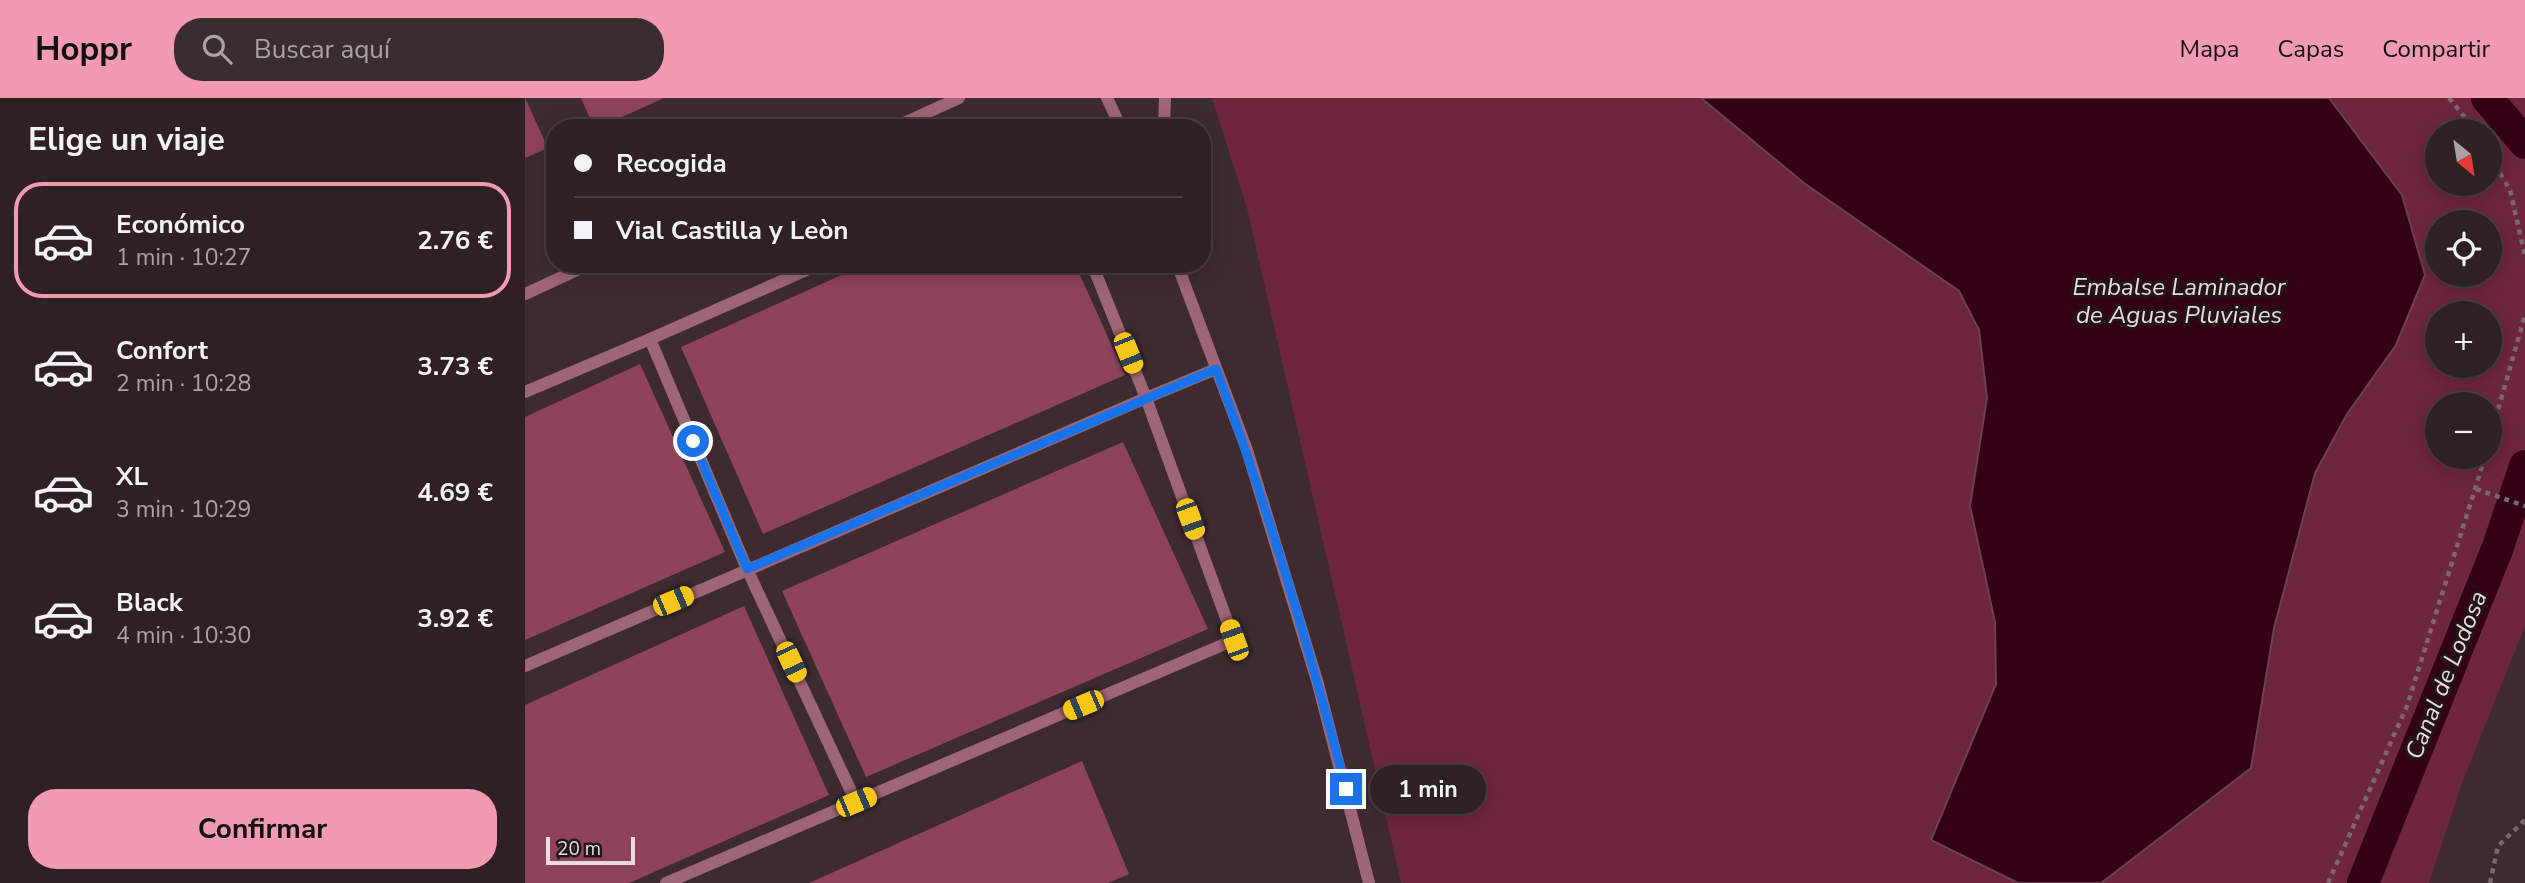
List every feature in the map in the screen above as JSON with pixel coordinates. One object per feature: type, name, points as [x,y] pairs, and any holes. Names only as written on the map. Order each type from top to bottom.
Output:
[{"type":"lane","points":[[913,119],[959,98]]},
{"type":"lane","points":[[1107,98],[1117,119]]},
{"type":"lane","points":[[1164,119],[1165,98]]},
{"type":"lane","points":[[525,294],[570,273]]},
{"type":"lane","points":[[525,392],[800,273]]},
{"type":"lane","points":[[666,883],[1234,640],[1146,398],[1096,273]]},
{"type":"lane","points":[[1180,273],[1247,450],[1318,684],[1369,883]]},
{"type":"lane","points":[[650,339],[747,569],[856,802]]},
{"type":"lane","points":[[525,666],[1216,369]]},
{"type":"path","points":[[2449,98],[2466,119]]},
{"type":"path","points":[[2503,178],[2510,190],[2525,256]]},
{"type":"path","points":[[2502,396],[2525,314]]},
{"type":"path","points":[[2328,883],[2407,706],[2482,469]]},
{"type":"path","points":[[2476,489],[2525,506]]},
{"type":"path","points":[[2490,883],[2498,846],[2525,820]]},
{"type":"shaded area","points":[[1212,98],[1701,98],[1804,183],[1959,291],[1979,330],[1987,398],[1970,506],[1995,622],[1996,684],[1931,839],[2018,883],[1401,883],[1247,208]]},
{"type":"shaded area","points":[[2329,98],[2525,98],[2525,626],[2462,783],[2429,883],[2101,883],[2251,768],[2274,628],[2315,473],[2347,414],[2347,119]]},
{"type":"water","name":"Embalse Laminador de Aguas Pluviales","points":[[1701,98],[2329,98],[2402,195],[2425,275],[2396,345],[2347,414],[2315,473],[2274,628],[2251,768],[2101,883],[2018,883],[1931,840],[1996,684],[1995,622],[1970,506],[1987,398],[1979,330],[1959,291],[1804,183]]},
{"type":"building","points":[[525,98],[546,149],[525,158]]},
{"type":"building","points":[[581,98],[664,98],[618,119],[590,119]]},
{"type":"building","points":[[846,273],[1079,273],[1125,375],[763,534],[681,347]]},
{"type":"building","points":[[640,364],[725,552],[525,640],[525,417]]},
{"type":"building","points":[[1123,442],[1208,629],[866,777],[782,591]]},
{"type":"building","points":[[744,606],[829,795],[629,883],[525,883],[525,705]]},
{"type":"building","points":[[1082,761],[1129,874],[1108,883],[809,883]]},
{"type":"waterway","name":"Canal de Lodosa","points":[[2487,98],[2525,143]]},
{"type":"waterway","name":"Canal de Lodosa","points":[[2363,883],[2498,547],[2525,466]]},
{"type":"route","points":[[693,441],[747,569],[1216,369],[1247,450],[1318,684],[1346,789]]}]
